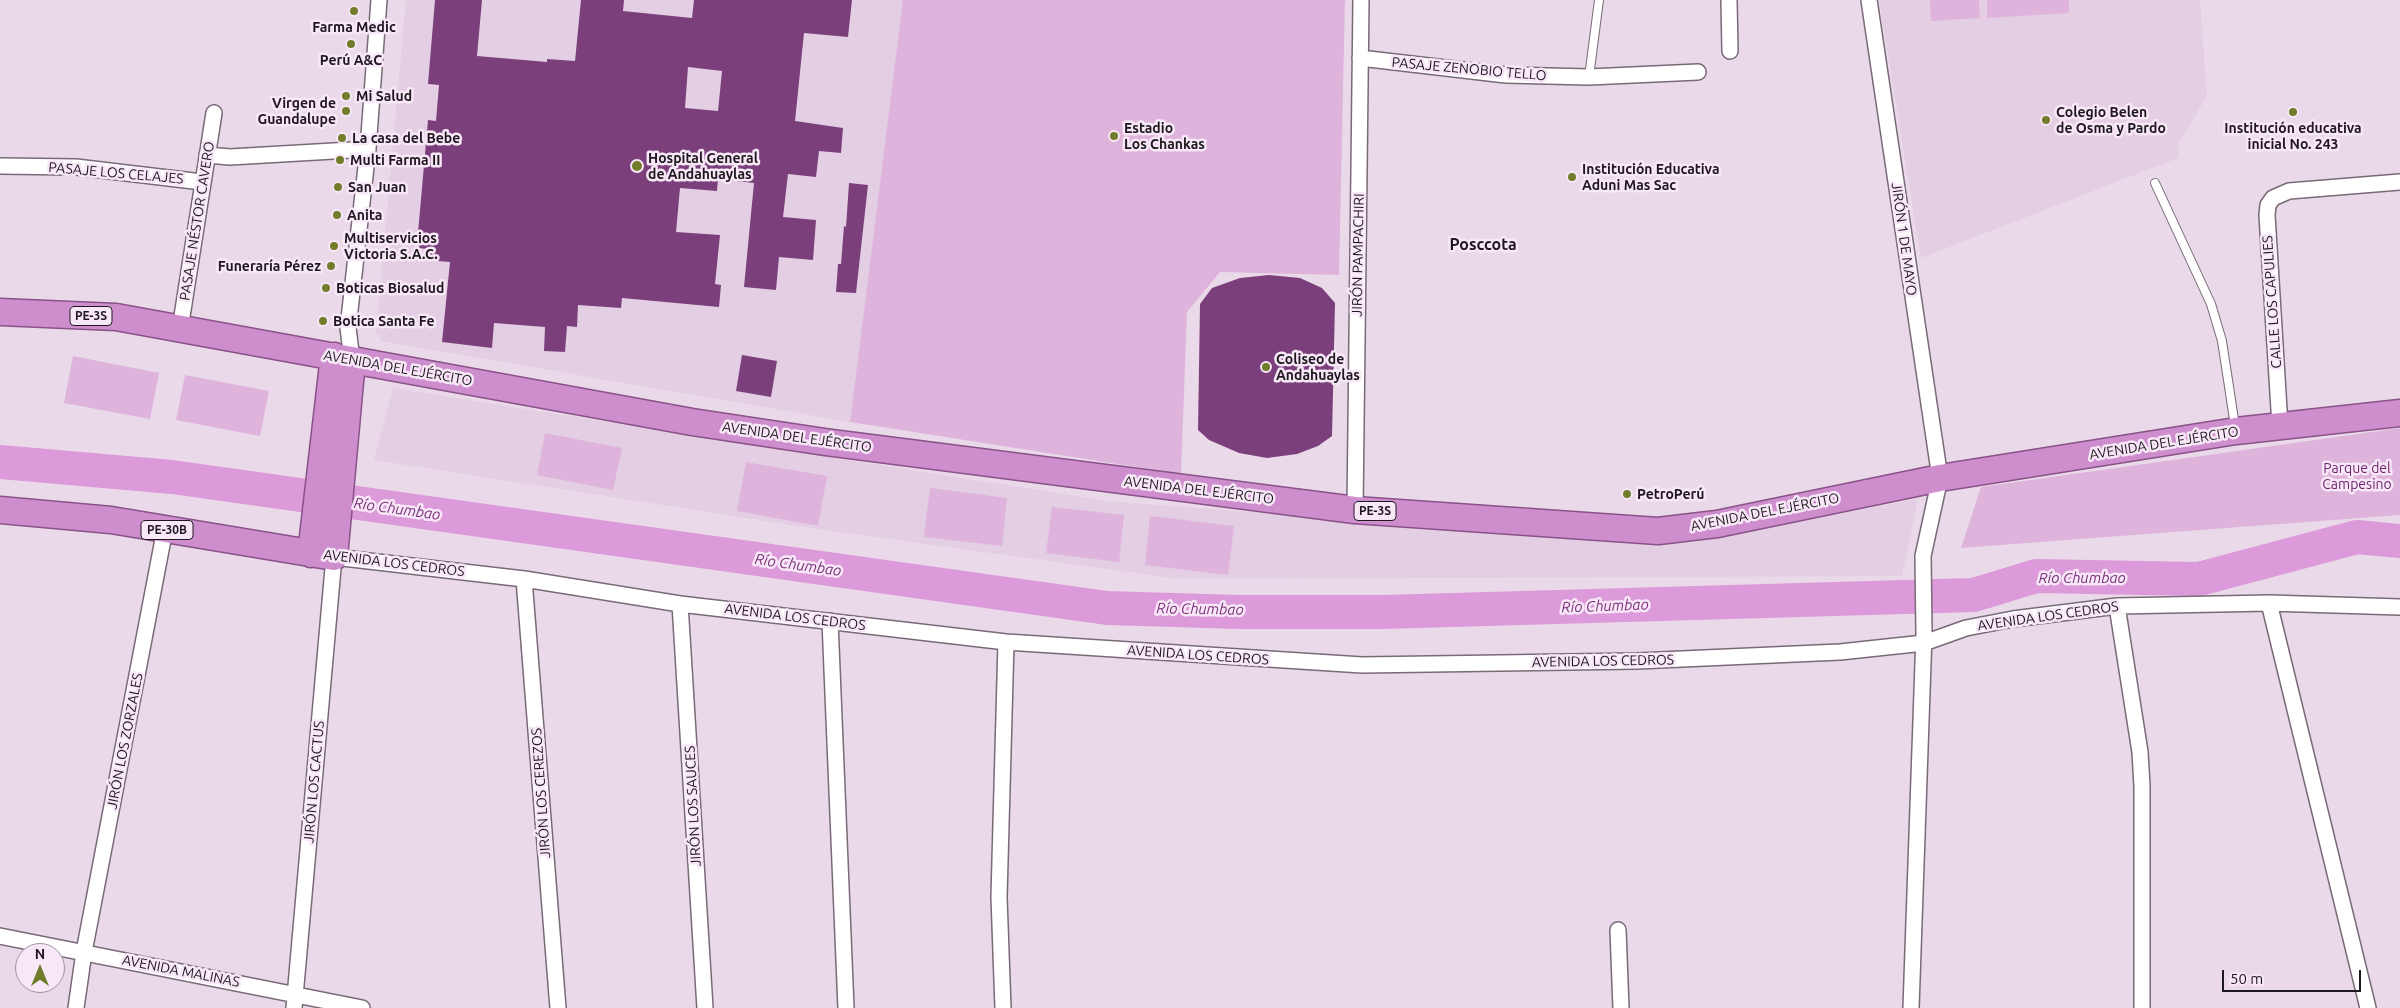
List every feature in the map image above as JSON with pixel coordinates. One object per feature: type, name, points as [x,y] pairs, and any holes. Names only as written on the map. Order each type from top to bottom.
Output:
[{"type":"highway","name":"AVENIDA DEL EJÉRCITO","points":[[0,312],[116,317],[692,422],[816,441],[1355,510],[1658,531],[1717,524],[1940,478],[2236,431],[2400,413]]},
{"type":"highway","points":[[324,547],[343,358]]},
{"type":"highway","name":"AVENIDA LOS CEDROS","points":[[0,510],[111,520],[165,529],[324,547]]},
{"type":"street","points":[[343,358],[368,149],[379,0]]},
{"type":"street","name":"JIRÓN PAMPACHIRI","points":[[1355,510],[1361,0]]},
{"type":"street","points":[[1729,0],[1730,51]]},
{"type":"street","name":"JIRÓN 1 DE MAYO","points":[[1869,0],[1940,478]]},
{"type":"street","name":"PASAJE ZENOBIO TELLO","points":[[1360,58],[1506,75],[1589,77],[1698,72]]},
{"type":"street","name":"PASAJE NÉSTOR CAVERO","points":[[180,329],[214,113]]},
{"type":"street","points":[[207,155],[230,157],[368,149]]},
{"type":"street","name":"PASAJE LOS CELAJES","points":[[0,166],[76,167],[202,182]]},
{"type":"street","name":"CALLE LOS CAPULIES","points":[[2280,426],[2267,215],[2268,205],[2273,198],[2289,191],[2400,182]]},
{"type":"street","points":[[1911,1008],[1924,638],[1923,556],[1940,478]]},
{"type":"street","name":"JIRÓN LOS ZORZALES","points":[[76,1008],[84,952],[165,529]]},
{"type":"street","name":"AVENIDA LOS CEDROS","points":[[324,547],[680,604],[1006,642],[1362,665],[1637,661],[1840,652],[1924,638],[2013,618],[2117,606],[2269,604],[2400,607]]},
{"type":"street","name":"JIRÓN LOS CACTUS","points":[[295,1001],[324,547]]},
{"type":"street","name":"JIRÓN LOS CEREZOS","points":[[524,579],[558,1008]]},
{"type":"street","name":"JIRÓN LOS SAUCES","points":[[680,604],[705,1008]]},
{"type":"street","points":[[2269,604],[2368,1008]]},
{"type":"street","points":[[2117,606],[2140,752],[2142,1008]]},
{"type":"street","points":[[830,621],[846,1008]]},
{"type":"street","points":[[1003,1008],[999,897],[1006,642]]},
{"type":"street","points":[[1618,930],[1622,1008]]},
{"type":"street","name":"AVENIDA MALINAS","points":[[0,936],[84,952],[295,1001],[362,1008]]},
{"type":"lane","points":[[1589,77],[1599,0]]},
{"type":"lane","points":[[2155,183],[2211,304],[2222,341],[2236,431]]},
{"type":"shaded area","name":"Hospital General de Andahuaylas","points":[[406,0],[903,0],[850,422],[381,341],[376,333]]},
{"type":"shaded area","name":"Colegio Belen de Osma y Pardo","points":[[1879,0],[2200,0],[2207,96],[2179,143],[2178,158],[1921,258]]},
{"type":"shaded area","points":[[393,388],[1108,501],[1462,529],[1690,543],[1918,499],[1902,576],[1179,579],[810,528],[374,460]]},
{"type":"green space","name":"Estadio Los Chankas","points":[[903,0],[1345,0],[1339,275],[1220,272],[1187,312],[1181,474],[850,422]]},
{"type":"green space","points":[[1930,0],[1979,0],[1980,18],[1931,21]]},
{"type":"green space","points":[[1987,0],[2069,0],[2069,13],[1987,18]]},
{"type":"green space","points":[[73,356],[159,373],[150,419],[64,403]]},
{"type":"green space","points":[[185,375],[269,391],[260,436],[176,420]]},
{"type":"green space","name":"Parque del Campesino","points":[[2400,428],[2400,515],[1961,548],[1981,487]]},
{"type":"green space","points":[[545,433],[622,448],[613,490],[537,475]]},
{"type":"green space","points":[[746,462],[827,476],[818,526],[737,511]]},
{"type":"green space","points":[[930,488],[1007,498],[1002,546],[924,537]]},
{"type":"green space","points":[[1052,507],[1124,515],[1119,562],[1046,553]]},
{"type":"green space","points":[[1150,516],[1234,526],[1228,575],[1145,565]]},
{"type":"building","points":[[435,0],[482,0],[477,56],[547,62],[547,59],[575,61],[581,0],[624,0],[623,11],[692,18],[694,0],[852,0],[848,37],[804,33],[795,121],[843,128],[841,153],[819,151],[816,177],[788,174],[783,217],[816,220],[813,260],[779,257],[776,290],[744,287],[754,183],[718,179],[717,191],[680,188],[676,232],[720,235],[715,284],[721,285],[719,307],[622,298],[621,308],[578,305],[577,327],[567,326],[565,352],[544,351],[545,327],[494,323],[492,348],[442,342],[450,262],[426,260],[427,249],[419,248],[420,233],[418,233],[428,120],[436,121],[439,85],[428,84]],"holes":[[[688,67],[722,71],[718,111],[685,108]]]},
{"type":"building","points":[[849,183],[868,185],[856,293],[836,292],[838,264],[841,264],[844,226],[846,227]]},
{"type":"building","name":"Coliseo de Andahuaylas","points":[[1269,275],[1300,278],[1322,288],[1335,303],[1332,436],[1318,446],[1297,454],[1267,458],[1239,453],[1209,440],[1198,430],[1200,304],[1212,288],[1240,278]]},
{"type":"building","points":[[742,355],[777,361],[771,397],[736,391]]},
{"type":"waterway","name":"Río Chumbao","points":[[0,462],[172,477],[1107,608],[1239,612],[1383,612],[1974,595],[2036,576],[2199,579],[2357,537],[2400,541]]},
{"type":"place","name":"Farma Medic","points":[[354,11]]},
{"type":"place","name":"Perú A&C","points":[[351,44]]},
{"type":"place","name":"Mi Salud","points":[[346,96]]},
{"type":"place","name":"Virgen de Guandalupe","points":[[346,111]]},
{"type":"place","name":"Institución educativa inicial No. 243","points":[[2293,112]]},
{"type":"place","name":"Colegio Belen de Osma y Pardo","points":[[2046,120]]},
{"type":"place","name":"Estadio Los Chankas","points":[[1114,136]]},
{"type":"place","name":"La casa del Bebe","points":[[342,138]]},
{"type":"place","name":"Multi Farma II","points":[[340,160]]},
{"type":"place","name":"Hospital General de Andahuaylas","points":[[637,166]]},
{"type":"place","name":"Institución Educativa Aduni Mas Sac","points":[[1572,177]]},
{"type":"place","name":"San Juan","points":[[338,187]]},
{"type":"place","name":"Anita","points":[[337,215]]},
{"type":"place","name":"Multiservicios Victoria S.A.C.","points":[[334,246]]},
{"type":"place","name":"Funeraría Pérez","points":[[331,266]]},
{"type":"place","name":"Boticas Biosalud","points":[[326,288]]},
{"type":"place","name":"Botica Santa Fe","points":[[323,321]]},
{"type":"place","name":"Coliseo de Andahuaylas","points":[[1266,367]]},
{"type":"place","name":"PetroPerú","points":[[1627,494]]},
{"type":"district","name":"Posccota","points":[[1483,245]]}]
